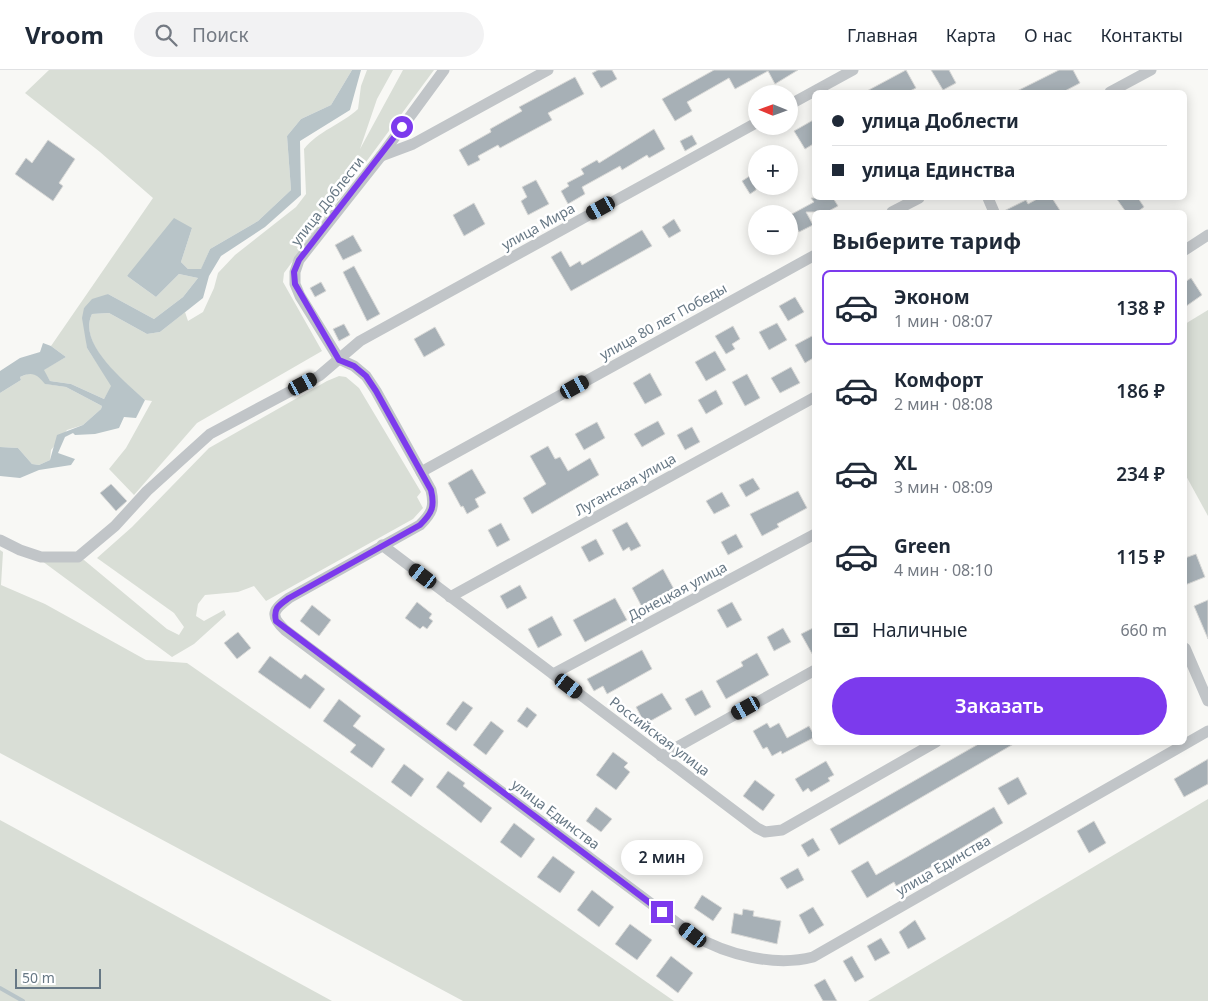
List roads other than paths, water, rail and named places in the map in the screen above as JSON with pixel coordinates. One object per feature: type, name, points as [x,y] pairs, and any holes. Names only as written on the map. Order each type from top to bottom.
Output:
[{"type":"street","name":"улица Доблести","points":[[339,360],[300,296],[295,284],[294,272],[299,260],[381,156],[444,70]]},
{"type":"street","points":[[381,156],[414,144],[548,70]]},
{"type":"street","points":[[816,90],[853,70]]},
{"type":"street","points":[[1114,90],[1150,70]]},
{"type":"street","points":[[798,100],[812,92]]},
{"type":"street","name":"улица Мира","points":[[0,540],[40,557],[78,557],[115,526],[147,491],[210,434],[319,376],[360,341],[748,127]]},
{"type":"street","points":[[896,210],[915,200]]},
{"type":"street","points":[[1187,249],[1208,235]]},
{"type":"street","name":"улица 80 лет Победы","points":[[421,472],[812,257]]},
{"type":"street","name":"улица Единства","points":[[339,360],[354,366],[366,376],[421,472],[434,502],[432,513],[420,525],[289,598],[276,607],[274,613],[276,621],[693,935],[710,945],[729,952],[780,960],[798,960],[813,956],[1183,745]]},
{"type":"street","name":"Луганская улица","points":[[450,597],[812,399]]},
{"type":"street","name":"Донецкая улица","points":[[553,674],[812,536]]},
{"type":"street","name":"Российская улица","points":[[382,545],[757,828],[774,833],[931,745]]},
{"type":"street","points":[[1187,653],[1208,701]]},
{"type":"street","points":[[661,756],[812,672]]},
{"type":"street","name":"улица Единства","points":[[1187,743],[1208,731]]},
{"type":"waterway","points":[[0,988],[23,1001]]}]
